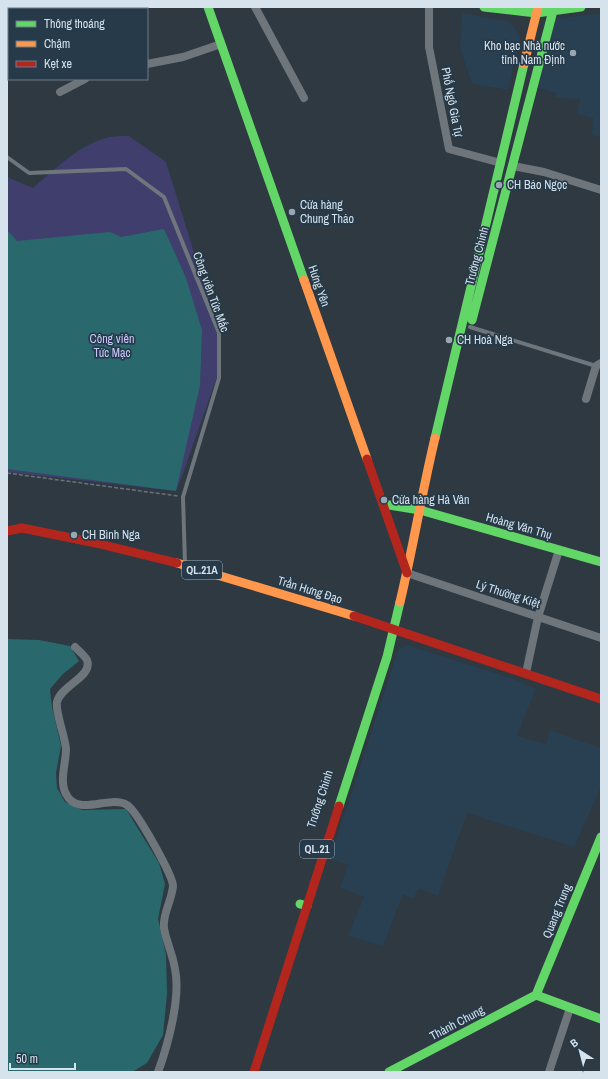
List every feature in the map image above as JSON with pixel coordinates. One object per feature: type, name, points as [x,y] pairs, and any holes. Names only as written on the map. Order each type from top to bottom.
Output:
[{"type":"main road","name":"Hưng Yên","points":[[208,7],[407,573]]},
{"type":"main road","points":[[484,7],[537,10],[581,7]]},
{"type":"main road","name":"Trường Chinh","points":[[454,372],[470,327],[554,9]]},
{"type":"main road","name":"Trường Chinh","points":[[254,1072],[380,652],[393,627],[407,573],[420,510],[422,492],[454,372],[537,10]]},
{"type":"main road","points":[[501,163],[513,166]]},
{"type":"main road","name":"Hoàng Văn Thụ","points":[[383,504],[420,510],[601,562]]},
{"type":"main road","name":"Trần Hưng Đạo","points":[[7,531],[22,528],[185,565],[393,627],[601,699]]},
{"type":"main road","name":"Quang Trung","points":[[536,995],[598,851],[601,837]]},
{"type":"main road","name":"Trường Chinh","points":[[246,1072],[303,905]]},
{"type":"main road","points":[[536,995],[601,1019]]},
{"type":"main road","name":"Thành Chung","points":[[389,1072],[536,995]]},
{"type":"street","points":[[255,7],[304,98]]},
{"type":"street","name":"Phố Ngô Gia Tự","points":[[429,7],[429,47],[449,150],[501,163]]},
{"type":"street","points":[[148,64],[183,57],[221,44]]},
{"type":"street","points":[[60,92],[83,80]]},
{"type":"street","points":[[513,166],[544,172],[601,190]]},
{"type":"street","points":[[586,399],[598,364]]},
{"type":"street","points":[[526,674],[538,616],[559,550]]},
{"type":"street","name":"Lý Thường Kiệt","points":[[407,573],[601,638]]},
{"type":"street","points":[[75,647],[87,659],[88,667],[84,674],[62,692],[57,702],[66,749],[63,782],[66,795],[72,801],[82,806],[120,801],[129,806],[169,873],[173,885],[172,898],[164,927],[176,970],[176,997],[168,1047],[158,1072]]},
{"type":"street","points":[[549,1072],[570,1008]]},
{"type":"lane","name":"Công viên Tức Mắc","points":[[7,157],[29,173],[126,169],[164,197],[219,333],[219,378],[183,497],[185,565]]},
{"type":"lane","points":[[470,327],[598,364]]},
{"type":"path","points":[[7,473],[183,497]]},
{"type":"shaded area","points":[[462,13],[511,22],[520,37],[508,90],[472,84],[460,47]]},
{"type":"shaded area","name":"Kho bạc Nhà nước tỉnh Nam Định","points":[[601,13],[601,137],[592,135],[593,118],[577,114],[580,99],[556,98],[556,93],[538,88],[553,19]]},
{"type":"shaded area","name":"Công viên Tức Mạc","points":[[164,229],[186,278],[202,330],[200,385],[176,491],[7,469],[7,230],[17,241],[110,232],[121,237]]},
{"type":"shaded area","points":[[7,639],[39,640],[70,646],[79,661],[63,674],[50,689],[52,707],[61,746],[56,773],[57,788],[65,802],[82,810],[126,809],[159,863],[165,884],[158,919],[166,955],[167,994],[163,1035],[147,1063],[132,1072],[7,1072]]},
{"type":"shaded area","points":[[407,645],[514,679],[536,689],[517,736],[546,744],[550,730],[601,748],[601,787],[574,847],[467,813],[438,896],[419,888],[413,899],[403,894],[383,946],[348,936],[364,897],[340,888],[348,865],[330,859],[398,650]]},
{"type":"green space","name":"Công viên Tức Mạc","points":[[129,136],[166,162],[219,333],[219,371],[176,491],[7,472],[7,177],[33,188],[59,165],[89,145],[110,137]]},
{"type":"traffic: fast","points":[[208,7],[304,280]]},
{"type":"traffic: fast","points":[[484,7],[536,13],[581,7]]},
{"type":"traffic: fast","points":[[472,320],[554,7]]},
{"type":"traffic: fast","points":[[435,438],[524,64]]},
{"type":"traffic: fast","points":[[383,504],[420,510],[601,562]]},
{"type":"traffic: fast","points":[[339,806],[387,657],[400,602]]},
{"type":"traffic: fast","points":[[536,995],[601,837]]},
{"type":"traffic: fast","points":[[300,904],[307,906]]},
{"type":"traffic: fast","points":[[536,995],[601,1019]]},
{"type":"traffic: fast","points":[[389,1072],[536,995]]},
{"type":"traffic: slow","points":[[524,64],[538,7]]},
{"type":"traffic: slow","points":[[304,280],[367,459]]},
{"type":"traffic: slow","points":[[400,602],[435,438]]},
{"type":"traffic: slow","points":[[177,563],[354,616]]},
{"type":"traffic: jam","points":[[367,459],[407,573]]},
{"type":"traffic: jam","points":[[7,531],[22,528],[96,543],[177,563]]},
{"type":"traffic: jam","points":[[354,616],[601,699]]},
{"type":"traffic: jam","points":[[254,1072],[339,806]]},
{"type":"place","name":"Kho bạc Nhà nước tỉnh Nam Định","points":[[573,53]]},
{"type":"place","name":"CH Bảo Ngọc","points":[[499,185]]},
{"type":"place","name":"Cửa hàng Chung Thảo","points":[[292,212]]},
{"type":"place","name":"CH Hoà Nga","points":[[449,340]]},
{"type":"place","name":"Cửa hàng Hà Vân","points":[[384,500]]},
{"type":"place","name":"CH Bình Nga","points":[[74,535]]}]
